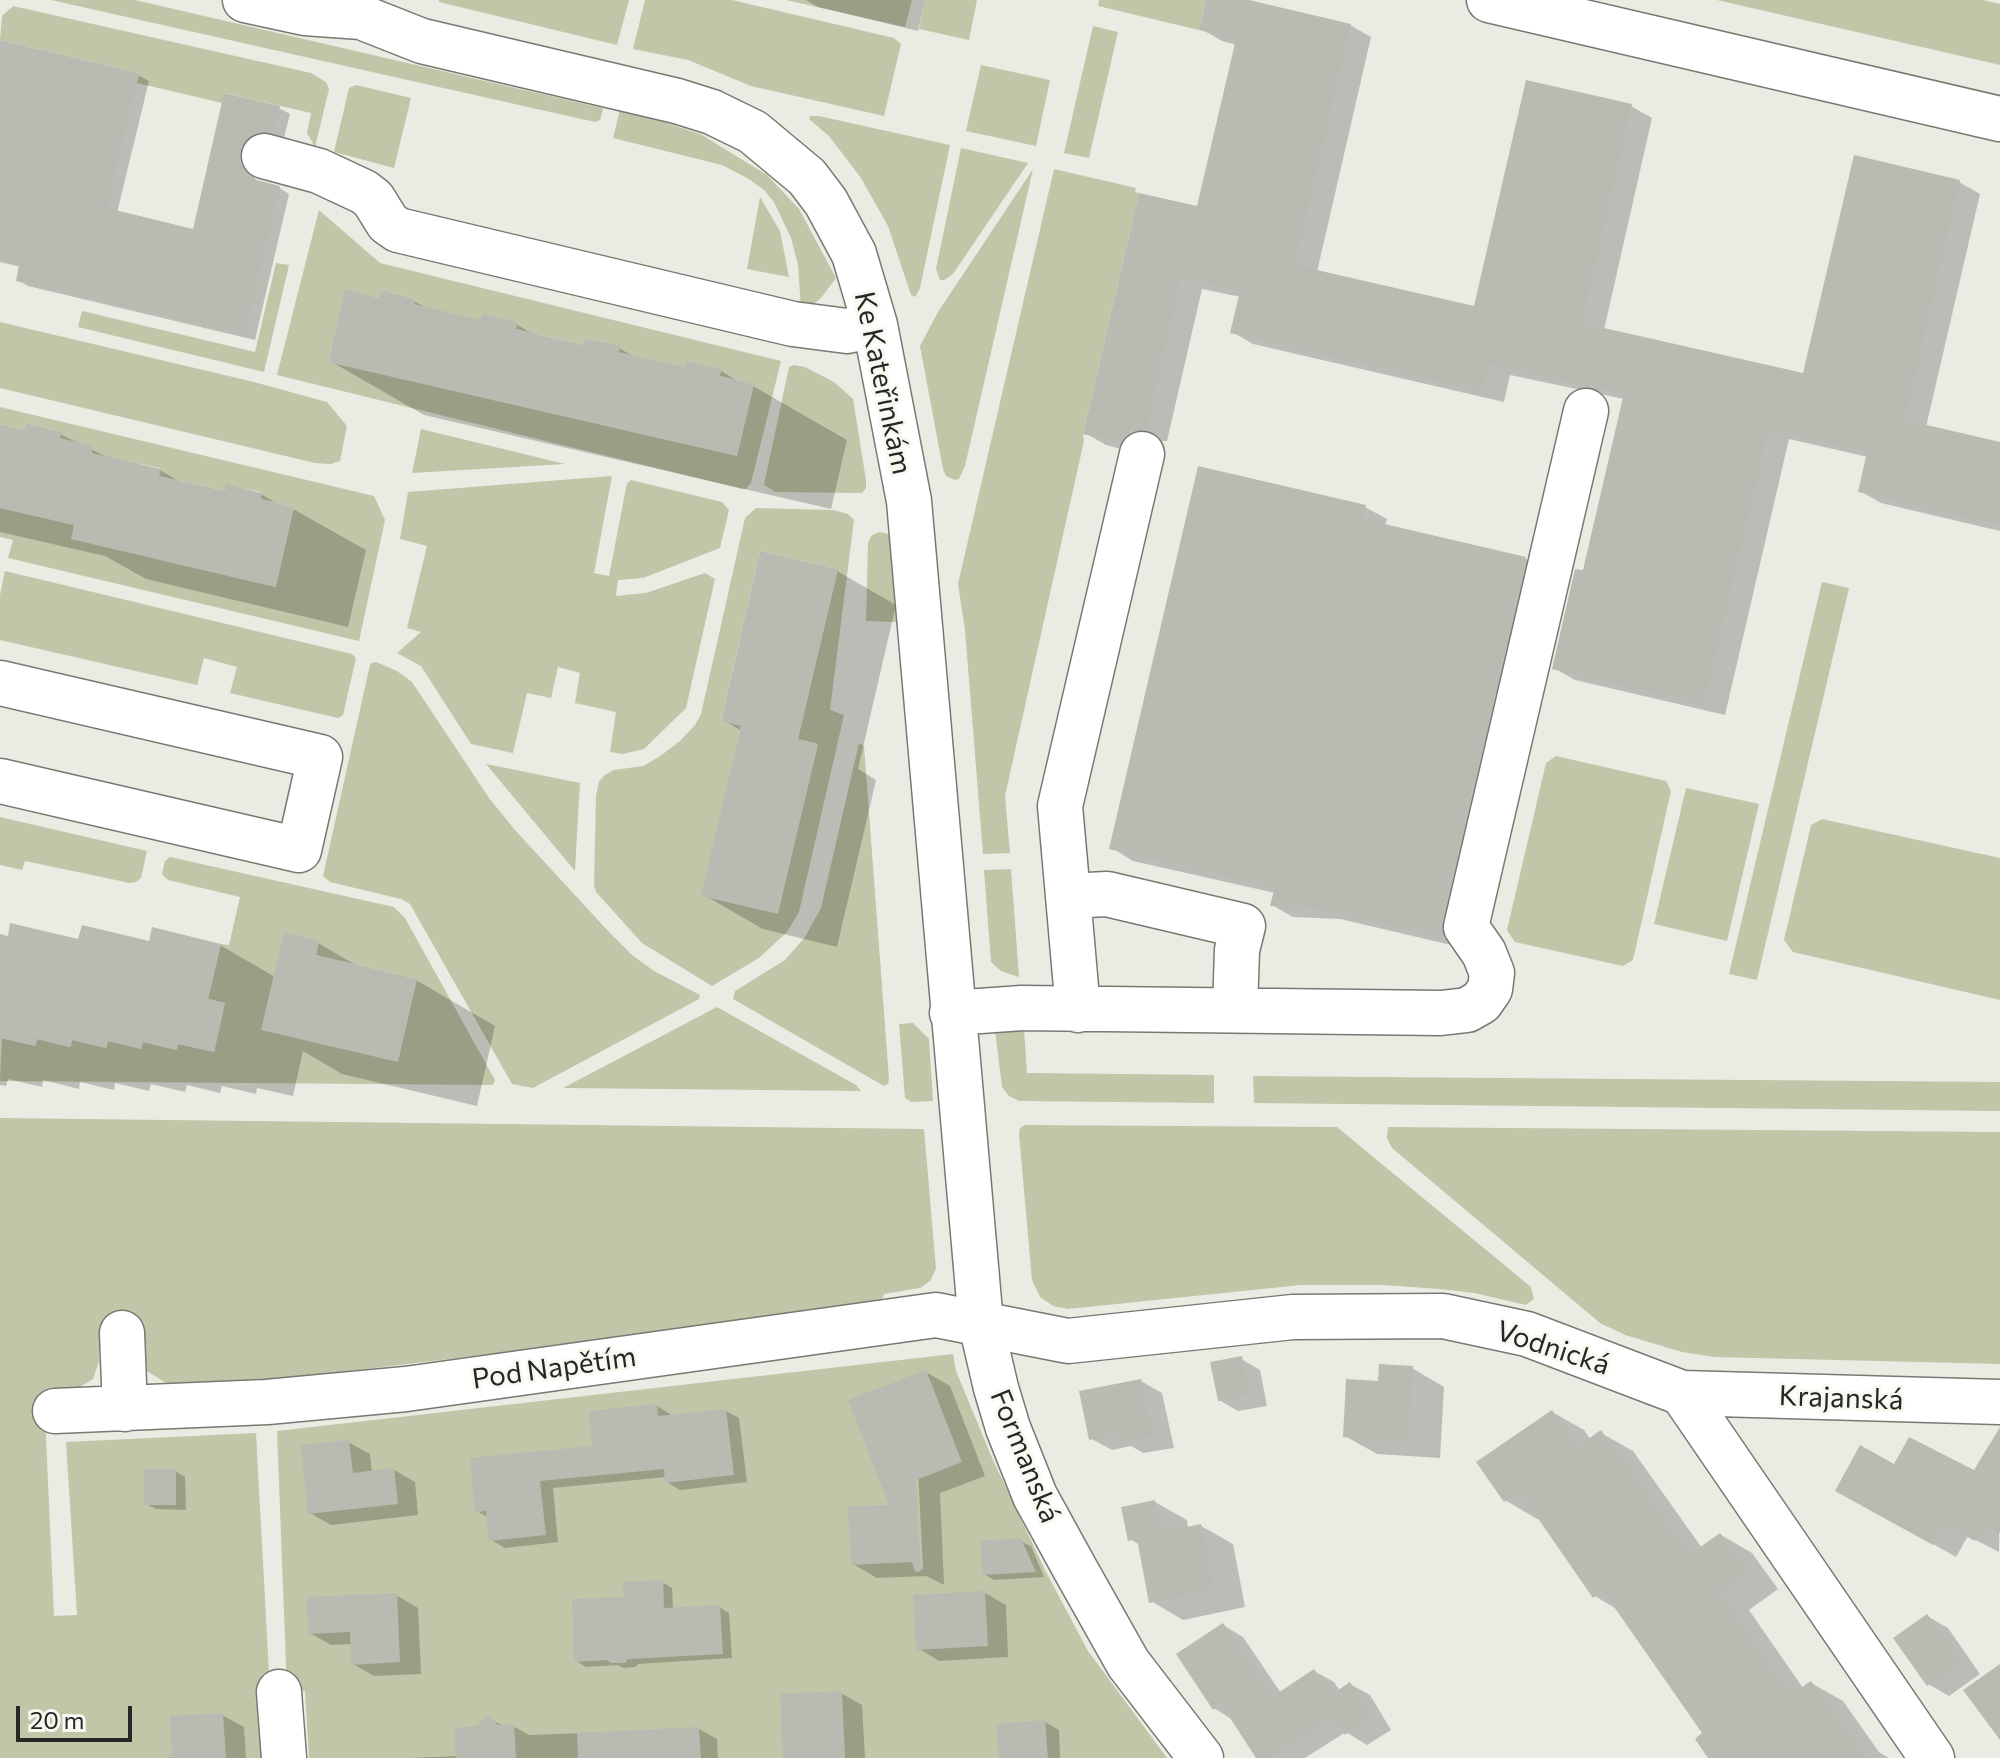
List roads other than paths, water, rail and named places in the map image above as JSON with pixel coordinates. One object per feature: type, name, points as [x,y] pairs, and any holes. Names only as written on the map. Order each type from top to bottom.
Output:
[{"type":"street","name":"Ke Kateřinkám","points":[[245,0],[305,13],[347,9],[422,41],[712,112],[753,132],[807,177],[826,202],[854,254],[875,325],[909,501],[961,1113]]},
{"type":"street","points":[[1489,0],[2000,119]]},
{"type":"street","points":[[264,156],[319,171],[364,192],[373,199],[388,223],[398,230],[793,324],[847,331],[875,325]]},
{"type":"street","points":[[952,1013],[1022,1008],[1460,1012],[1481,1002],[1490,989],[1492,973],[1466,927],[1586,411]]},
{"type":"street","points":[[1078,1010],[1060,806],[1142,454]]},
{"type":"street","points":[[0,683],[320,757],[299,850],[0,781]]},
{"type":"street","points":[[1068,896],[1107,894],[1243,926],[1237,950],[1235,1010]]},
{"type":"street","name":"Formanská","points":[[961,1113],[981,1324],[1008,1428],[1035,1496],[1128,1663],[1201,1758]]},
{"type":"street","name":"Pod Napětím","points":[[55,1411],[267,1402],[406,1389],[936,1315],[981,1324]]},
{"type":"street","name":"Vodnická","points":[[981,1324],[1068,1341],[1293,1317],[1443,1316],[1527,1334],[1682,1393]]},
{"type":"street","points":[[122,1333],[125,1409]]},
{"type":"street","points":[[1682,1393],[1932,1758]]},
{"type":"street","name":"Krajanská","points":[[1682,1393],[2000,1402]]},
{"type":"street","points":[[279,1692],[284,1758]]}]
